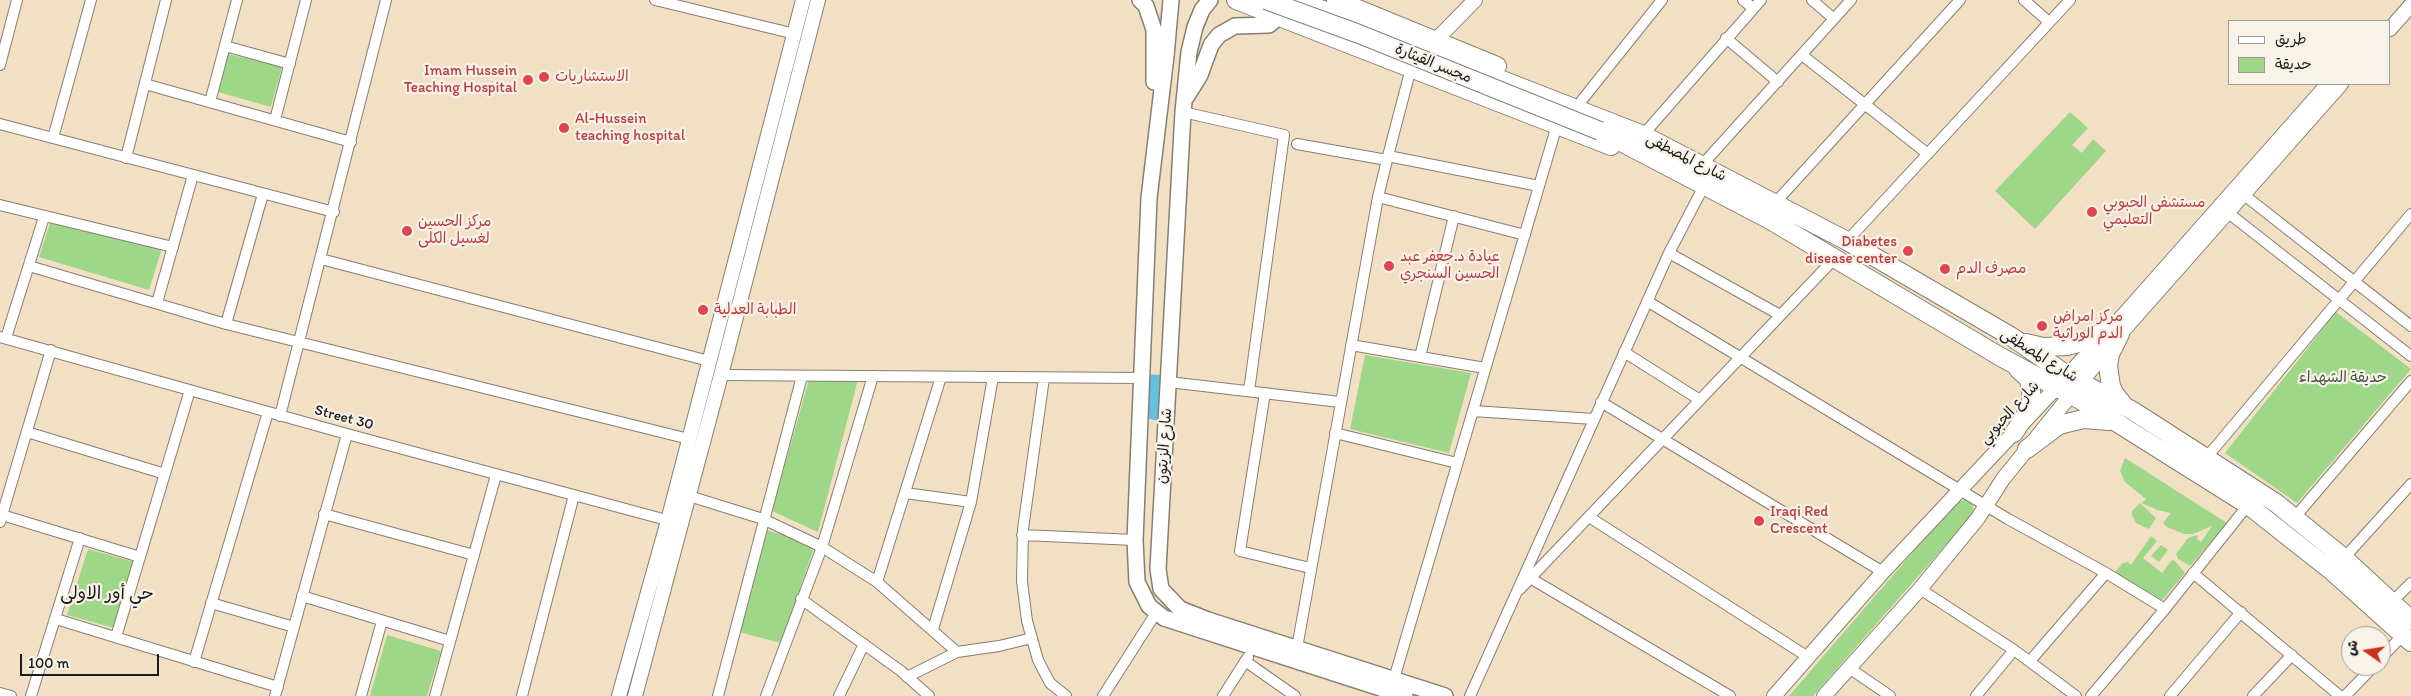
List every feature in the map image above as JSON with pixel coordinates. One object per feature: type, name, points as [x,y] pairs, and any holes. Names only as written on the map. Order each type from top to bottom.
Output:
[{"type":"highway","points":[[1236,0],[1283,8],[1411,68],[1608,145],[1668,166]]},
{"type":"highway","name":"مجسر القيثارة","points":[[1266,0],[1602,126]]},
{"type":"highway","name":"مجسر القيثارة","points":[[1297,0],[1363,24],[1602,126]]},
{"type":"highway","points":[[1336,0],[1582,100],[1604,111],[1641,135]]},
{"type":"highway","points":[[1602,126],[1641,135]]},
{"type":"highway","points":[[1602,126],[1668,166]]},
{"type":"highway","name":"شارع المصطفى","points":[[1641,135],[1847,241],[2012,338],[2123,426],[2248,505],[2409,632]]},
{"type":"highway","name":"شارع المصطفى","points":[[1668,166],[1705,184],[1835,258],[1999,356],[2133,411],[2207,457],[2295,517],[2344,558],[2393,601],[2409,632]]},
{"type":"highway","points":[[2012,338],[2032,345],[2052,348],[2086,341],[2116,330]]},
{"type":"highway","points":[[2116,330],[2110,354],[2109,377],[2114,393],[2133,411]]},
{"type":"highway","points":[[1999,356],[2024,373],[2032,387],[2032,398],[2028,411],[2014,433]]},
{"type":"highway","points":[[2027,450],[2047,432],[2073,420],[2103,419],[2123,426]]},
{"type":"main road","points":[[1140,0],[1146,6],[1154,30],[1155,59],[1149,198]]},
{"type":"main road","name":"شارع الزيتون","points":[[1156,613],[1143,597],[1137,582],[1135,540],[1149,198],[1171,0]]},
{"type":"main road","name":"شارع الزيتون","points":[[1210,0],[1202,10],[1195,27],[1189,52],[1184,106],[1158,569],[1161,589],[1180,609],[1208,620],[1446,696]]},
{"type":"main road","points":[[1184,106],[1200,75],[1211,45],[1219,35],[1235,26],[1269,25],[1283,8]]},
{"type":"main road","points":[[1140,420],[1146,432],[1151,434],[1161,431],[1166,422]]},
{"type":"main road","points":[[1138,472],[1144,461],[1150,460],[1159,464],[1163,473]]},
{"type":"main road","points":[[1156,613],[1249,655],[1405,696]]},
{"type":"street","points":[[0,65],[17,0]]},
{"type":"street","points":[[53,138],[91,0]]},
{"type":"street","points":[[126,158],[166,0]]},
{"type":"street","points":[[210,102],[237,0]]},
{"type":"street","points":[[276,120],[306,0]]},
{"type":"street","points":[[280,416],[334,212],[386,0]]},
{"type":"street","points":[[655,0],[795,34]]},
{"type":"street","points":[[634,696],[674,522],[688,439],[804,0]]},
{"type":"street","points":[[619,696],[674,522],[689,496],[818,0]]},
{"type":"street","points":[[1436,40],[1475,0]]},
{"type":"street","points":[[1582,100],[1662,0]]},
{"type":"street","points":[[1743,0],[1753,8]]},
{"type":"street","points":[[1641,135],[1760,0]]},
{"type":"street","points":[[1812,0],[1834,19]]},
{"type":"street","points":[[1702,165],[1851,0]]},
{"type":"street","points":[[1775,203],[1960,0]]},
{"type":"street","points":[[2024,0],[2049,22]]},
{"type":"street","points":[[1847,241],[2070,0]]},
{"type":"street","points":[[2385,20],[2403,0]]},
{"type":"street","points":[[2391,28],[2411,5]]},
{"type":"street","points":[[1726,38],[1778,82]]},
{"type":"street","points":[[225,46],[290,64]]},
{"type":"street","points":[[1802,55],[1928,154]]},
{"type":"street","points":[[1296,648],[1378,197],[1411,68]]},
{"type":"street","points":[[145,84],[351,142]]},
{"type":"street","points":[[2240,191],[2327,85]]},
{"type":"street","points":[[1824,696],[1920,589],[1978,518],[2003,478],[2027,450],[2069,385],[2240,191],[2340,85]]},
{"type":"street","points":[[1184,106],[1284,135],[1249,391]]},
{"type":"street","points":[[0,124],[334,212]]},
{"type":"street","points":[[1394,679],[1557,125]]},
{"type":"street","points":[[1297,144],[1388,158],[1539,186]]},
{"type":"street","points":[[157,303],[193,175]]},
{"type":"street","points":[[1470,696],[1668,252],[1705,184]]},
{"type":"street","points":[[2240,191],[2411,326]]},
{"type":"street","points":[[226,324],[262,194]]},
{"type":"street","points":[[1378,197],[1525,235]]},
{"type":"street","points":[[0,205],[173,247]]},
{"type":"street","points":[[2224,209],[2411,356]]},
{"type":"street","points":[[2207,457],[2411,214]]},
{"type":"street","points":[[1420,357],[1454,216]]},
{"type":"street","points":[[3,337],[29,266],[44,217]]},
{"type":"street","points":[[1668,252],[1780,315]]},
{"type":"street","points":[[321,258],[709,361]]},
{"type":"street","points":[[1514,596],[1835,258]]},
{"type":"street","points":[[29,266],[226,324],[688,439]]},
{"type":"street","points":[[1647,301],[1959,489],[2165,609]]},
{"type":"street","name":"Street 30","points":[[3,337],[280,416],[674,522]]},
{"type":"street","points":[[1351,345],[1486,368]]},
{"type":"street","points":[[51,350],[1,519],[80,538],[140,557]]},
{"type":"street","points":[[1624,352],[1700,400]]},
{"type":"street","points":[[721,375],[1142,378]]},
{"type":"street","points":[[718,696],[802,376]]},
{"type":"street","points":[[766,696],[822,547],[874,376]]},
{"type":"street","points":[[877,582],[940,377]]},
{"type":"street","points":[[933,629],[971,502],[993,377]]},
{"type":"street","points":[[1044,378],[1022,535],[1022,581],[1027,620],[1032,638],[1044,673],[1060,694]]},
{"type":"street","points":[[2295,517],[2411,381]]},
{"type":"street","points":[[1169,382],[1340,402]]},
{"type":"street","name":"شارع الحبوبي","points":[[1774,696],[1882,572],[1959,489],[2014,433],[2069,385]]},
{"type":"street","points":[[116,637],[190,390]]},
{"type":"street","points":[[1265,393],[1240,551],[1310,568]]},
{"type":"street","points":[[1601,402],[1882,572]]},
{"type":"street","points":[[1473,411],[1594,419]]},
{"type":"street","points":[[194,662],[268,412]]},
{"type":"street","points":[[27,432],[166,474]]},
{"type":"street","points":[[1335,433],[1458,463]]},
{"type":"street","points":[[56,619],[194,662],[277,692],[347,434]]},
{"type":"street","points":[[435,696],[496,475]]},
{"type":"street","points":[[2344,558],[2411,484]]},
{"type":"street","points":[[905,493],[971,502]]},
{"type":"street","points":[[522,696],[574,495]]},
{"type":"street","points":[[689,496],[763,519],[822,547],[877,582],[933,629],[957,652]]},
{"type":"street","points":[[2091,696],[2165,609],[2248,505]]},
{"type":"street","points":[[324,514],[474,555]]},
{"type":"street","points":[[1589,517],[1808,657]]},
{"type":"street","points":[[1022,535],[1135,540]]},
{"type":"street","points":[[30,696],[56,619],[80,538]]},
{"type":"street","points":[[2030,660],[2106,573]]},
{"type":"street","points":[[2193,573],[2340,696]]},
{"type":"street","points":[[1530,578],[1730,696]]},
{"type":"street","points":[[2393,601],[2411,583]]},
{"type":"street","points":[[1920,589],[2030,660],[2076,696]]},
{"type":"street","points":[[302,596],[382,622],[450,641]]},
{"type":"street","points":[[801,599],[864,644],[929,696]]},
{"type":"street","points":[[211,602],[294,627]]},
{"type":"street","points":[[2170,696],[2241,612]]},
{"type":"street","points":[[1104,696],[1156,613]]},
{"type":"street","points":[[360,696],[382,622]]},
{"type":"street","points":[[2391,649],[2409,632]]},
{"type":"street","points":[[907,677],[957,652],[1032,638]]},
{"type":"street","points":[[839,696],[864,644]]},
{"type":"street","points":[[1976,696],[2014,650]]},
{"type":"street","points":[[1223,696],[1249,655],[1295,696]]},
{"type":"street","points":[[2253,696],[2292,655]]},
{"type":"street","points":[[1849,668],[1890,696]]},
{"type":"street","points":[[2345,696],[2364,676]]},
{"type":"street","points":[[0,693],[11,696]]},
{"type":"green space","points":[[228,54],[282,67],[271,107],[218,92]]},
{"type":"green space","points":[[2070,112],[2088,128],[2072,145],[2082,153],[2093,139],[2106,151],[2035,229],[1995,191]]},
{"type":"green space","points":[[50,223],[163,245],[149,290],[39,257]]},
{"type":"green space","name":"حديقة الشهداء","points":[[2336,312],[2411,369],[2297,503],[2225,453]]},
{"type":"green space","points":[[1365,355],[1471,373],[1449,453],[1350,429]]},
{"type":"green space","points":[[859,376],[818,532],[772,511],[809,379]]},
{"type":"green space","points":[[2125,458],[2227,523],[2190,566],[2178,559],[2176,554],[2188,538],[2198,535],[2197,539],[2201,542],[2212,526],[2193,534],[2184,534],[2167,527],[2163,523],[2171,513],[2157,510],[2142,503],[2146,499],[2125,482],[2120,471]]},
{"type":"green space","points":[[1965,500],[1973,504],[1973,514],[1813,696],[1789,696],[1956,502]]},
{"type":"green space","points":[[2140,503],[2156,518],[2149,529],[2136,523],[2132,515],[2132,511]]},
{"type":"green space","points":[[767,530],[815,545],[781,643],[739,632]]},
{"type":"green space","points":[[2151,536],[2157,541],[2143,558],[2162,573],[2172,560],[2175,561],[2185,573],[2162,600],[2115,572],[2123,563],[2128,562],[2131,565]]},
{"type":"green space","points":[[2161,545],[2168,550],[2159,562],[2151,556]]},
{"type":"green space","points":[[88,549],[134,562],[114,628],[67,615]]},
{"type":"green space","points":[[387,635],[441,651],[427,696],[370,696]]},
{"type":"water","points":[[1145,374],[1162,375],[1160,421],[1144,418]]},
{"type":"place","name":"الاستشاريات","points":[[544,77]]},
{"type":"place","name":"Imam Hussein Teaching Hospital","points":[[528,80]]},
{"type":"place","name":"Al-Hussein teaching hospital","points":[[564,128]]},
{"type":"place","name":"مستشفى الحبوبي التعليمي","points":[[2092,212]]},
{"type":"place","name":"مركز الحسين لغسيل الكلى","points":[[407,231]]},
{"type":"place","name":"Diabetes disease center","points":[[1908,251]]},
{"type":"place","name":"عيادة د.جعفر عبد الحسين السنجري","points":[[1389,266]]},
{"type":"place","name":"مصرف الدم","points":[[1945,269]]},
{"type":"place","name":"الطبابة العدلية","points":[[703,310]]},
{"type":"place","name":"مركز امراض الدم الوراثية","points":[[2042,326]]},
{"type":"place","name":"Iraqi Red Crescent","points":[[1759,521]]},
{"type":"district","name":"حي أور الاولى","points":[[107,594]]}]
